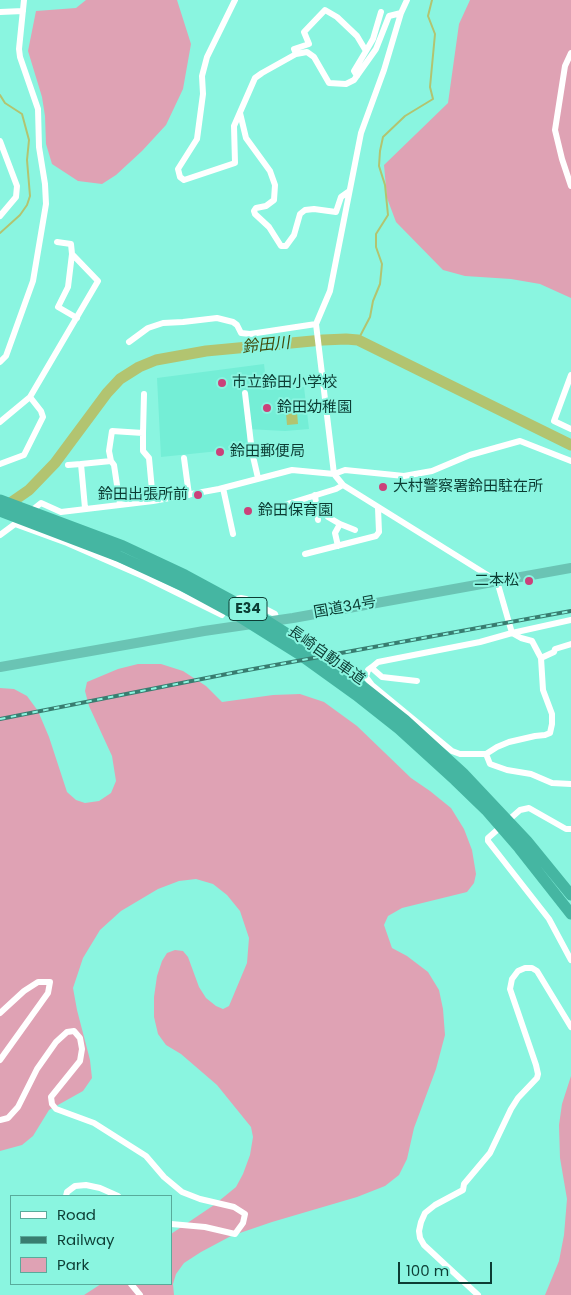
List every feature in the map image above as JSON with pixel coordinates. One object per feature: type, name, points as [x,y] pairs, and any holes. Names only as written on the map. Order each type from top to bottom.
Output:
[{"type":"highway","name":"長崎自動車道","points":[[0,500],[32,510],[123,546],[185,575],[246,608],[305,645],[405,720],[459,777],[527,841],[571,895]]},
{"type":"highway","name":"長崎自動車道","points":[[0,511],[118,556],[181,585],[240,617],[298,654],[356,695],[459,777],[519,848],[571,914]]},
{"type":"highway","name":"国道34号","points":[[0,667],[571,568]]},
{"type":"street","points":[[0,362],[6,356],[33,281],[46,204],[45,184],[39,155],[38,109],[20,56],[24,0]]},
{"type":"street","points":[[235,0],[207,57],[202,76],[203,94],[197,139],[178,169],[180,177],[184,180],[235,163],[234,126],[256,78],[262,73],[296,54],[307,52],[314,57],[329,83],[346,84],[354,80],[376,49],[389,16],[401,13]]},
{"type":"street","points":[[407,0],[361,133],[330,291],[316,326],[334,474],[343,485],[378,508],[497,581],[512,633],[532,641],[540,658],[543,690],[552,714],[550,733],[510,742],[486,754],[460,754],[452,751],[372,685],[366,677],[368,670],[378,662],[480,642],[512,633],[571,620]]},
{"type":"street","points":[[296,54],[294,49],[309,44],[304,32],[324,10],[337,17],[357,36],[366,51]]},
{"type":"street","points":[[0,12],[23,11]]},
{"type":"street","points":[[357,76],[354,70],[373,39],[381,12]]},
{"type":"street","points":[[571,53],[565,66],[555,130],[571,186]]},
{"type":"street","points":[[240,113],[246,138],[270,171],[275,185],[274,200],[266,206],[256,208],[254,214],[269,227],[281,246],[286,246],[294,236],[300,214],[305,210],[314,209],[336,212],[342,197],[348,192]]},
{"type":"street","points":[[0,141],[17,186],[16,197],[0,216]]},
{"type":"street","points":[[57,242],[71,244],[72,254],[68,287],[58,306],[77,318]]},
{"type":"street","points":[[0,422],[30,397],[98,281],[72,254]]},
{"type":"street","points":[[129,342],[148,328],[164,323],[217,318],[233,322],[241,333],[250,334],[316,326]]},
{"type":"street","points":[[571,375],[570,383],[554,421],[571,429]]},
{"type":"street","points":[[245,393],[252,452],[258,478]]},
{"type":"street","points":[[144,394],[144,451],[149,458],[154,501]]},
{"type":"street","points":[[0,464],[24,455],[43,418],[41,411],[30,397]]},
{"type":"street","points":[[120,504],[114,465],[110,461],[109,451],[112,431],[143,433]]},
{"type":"street","points":[[0,535],[41,503],[61,512],[154,501],[223,488],[292,470],[334,474],[345,470],[404,476],[432,471],[470,455],[520,441],[571,461]]},
{"type":"street","points":[[184,458],[189,495]]},
{"type":"street","points":[[68,465],[110,461]]},
{"type":"street","points":[[80,464],[85,508]]},
{"type":"street","points":[[284,505],[336,489],[343,485]]},
{"type":"street","points":[[223,488],[233,534]]},
{"type":"street","points":[[315,495],[318,520]]},
{"type":"street","points":[[305,554],[376,536],[379,532],[378,508]]},
{"type":"street","points":[[328,517],[355,530]]},
{"type":"street","points":[[15,524],[67,543],[145,577],[222,615]]},
{"type":"street","points":[[338,546],[335,533],[340,524]]},
{"type":"street","points":[[224,628],[222,615],[227,602],[241,598],[275,614],[277,620]]},
{"type":"street","points":[[540,658],[554,652],[555,649],[571,644]]},
{"type":"street","points":[[372,667],[382,677],[417,682]]},
{"type":"street","points":[[486,754],[490,764],[507,770],[531,774],[552,783],[571,784]]},
{"type":"street","points":[[571,829],[566,829],[529,808],[520,810],[488,838],[488,841],[549,919],[571,960]]},
{"type":"street","points":[[478,1295],[424,1245],[419,1231],[421,1222],[425,1213],[463,1190],[464,1184],[490,1153],[518,1098],[537,1078],[536,1065],[510,988],[512,979],[518,972],[525,968],[532,968],[537,971],[571,1028]]},
{"type":"street","points":[[0,1013],[24,991],[38,982],[50,982],[48,993],[0,1060]]},
{"type":"street","points":[[0,1120],[8,1118],[18,1107],[36,1068],[56,1042],[67,1032],[74,1031],[80,1038],[82,1049],[80,1061],[51,1097],[52,1104],[56,1109],[94,1123],[146,1156],[164,1177],[182,1192],[200,1199],[234,1207],[245,1214],[243,1223],[235,1234],[205,1227],[172,1224]]},
{"type":"street","points":[[66,1195],[67,1192],[75,1186],[86,1185],[100,1188],[116,1195]]},
{"type":"street","points":[[132,1285],[140,1295]]},
{"type":"shaded area","points":[[264,364],[267,390],[304,387],[309,429],[285,431],[247,429],[248,448],[161,457],[157,378]]},
{"type":"shaded area","points":[[296,400],[298,424],[287,425],[285,401]]},
{"type":"green space","points":[[86,0],[177,0],[191,44],[183,89],[166,125],[116,175],[102,184],[78,181],[52,164],[46,144],[42,97],[28,51],[36,11],[76,8]]},
{"type":"green space","points":[[470,0],[571,0],[571,298],[540,284],[511,279],[465,276],[443,270],[396,222],[387,198],[384,165],[448,103],[459,24]]},
{"type":"green space","points":[[138,664],[161,664],[183,671],[206,686],[222,702],[273,695],[300,694],[324,702],[357,726],[411,778],[451,808],[464,829],[472,850],[476,874],[474,883],[467,892],[402,908],[388,916],[384,925],[392,948],[407,956],[428,972],[439,990],[445,1035],[436,1069],[414,1128],[407,1159],[399,1175],[385,1186],[357,1197],[231,1236],[201,1252],[184,1263],[176,1274],[173,1284],[174,1295],[84,1295],[99,1285],[172,1285],[172,1233],[214,1205],[236,1187],[250,1155],[253,1137],[251,1127],[217,1085],[181,1054],[166,1045],[158,1034],[154,1017],[157,976],[167,953],[175,950],[183,951],[188,957],[199,987],[206,998],[223,1009],[229,1006],[247,963],[249,938],[240,911],[227,895],[213,884],[196,879],[179,881],[158,889],[121,911],[100,930],[83,958],[73,988],[90,1060],[92,1078],[83,1091],[49,1110],[33,1136],[22,1145],[0,1151],[0,688],[14,689],[27,696],[38,711],[49,737],[67,792],[76,800],[85,803],[99,801],[111,793],[116,781],[112,756],[89,706],[85,691],[87,682],[118,669]]},
{"type":"green space","points":[[571,1076],[571,1295],[545,1295],[559,1261],[564,1235],[567,1199],[560,1158],[559,1125],[562,1104]]},
{"type":"waterway","points":[[358,340],[370,317],[373,301],[380,284],[382,264],[376,247],[376,234],[388,215],[385,185],[379,166],[383,137],[405,116],[433,99],[430,87],[435,34],[428,16],[432,0]]},
{"type":"waterway","points":[[0,95],[5,103],[22,114],[29,140],[27,160],[30,196],[27,205],[20,215],[0,233]]},
{"type":"waterway","name":"鈴田川","points":[[3,508],[29,490],[55,463],[107,393],[120,379],[139,367],[156,360],[206,351],[323,340],[358,340],[571,445]]},
{"type":"railway","points":[[0,719],[237,672],[571,611]]},
{"type":"place","name":"市立鈴田小学校","points":[[222,383]]},
{"type":"place","name":"鈴田幼稚園","points":[[267,408]]},
{"type":"place","name":"鈴田郵便局","points":[[220,452]]},
{"type":"place","name":"大村警察署鈴田駐在所","points":[[383,487]]},
{"type":"place","name":"鈴田出張所前","points":[[198,495]]},
{"type":"place","name":"鈴田保育園","points":[[248,511]]},
{"type":"place","name":"二本松","points":[[529,581]]}]
